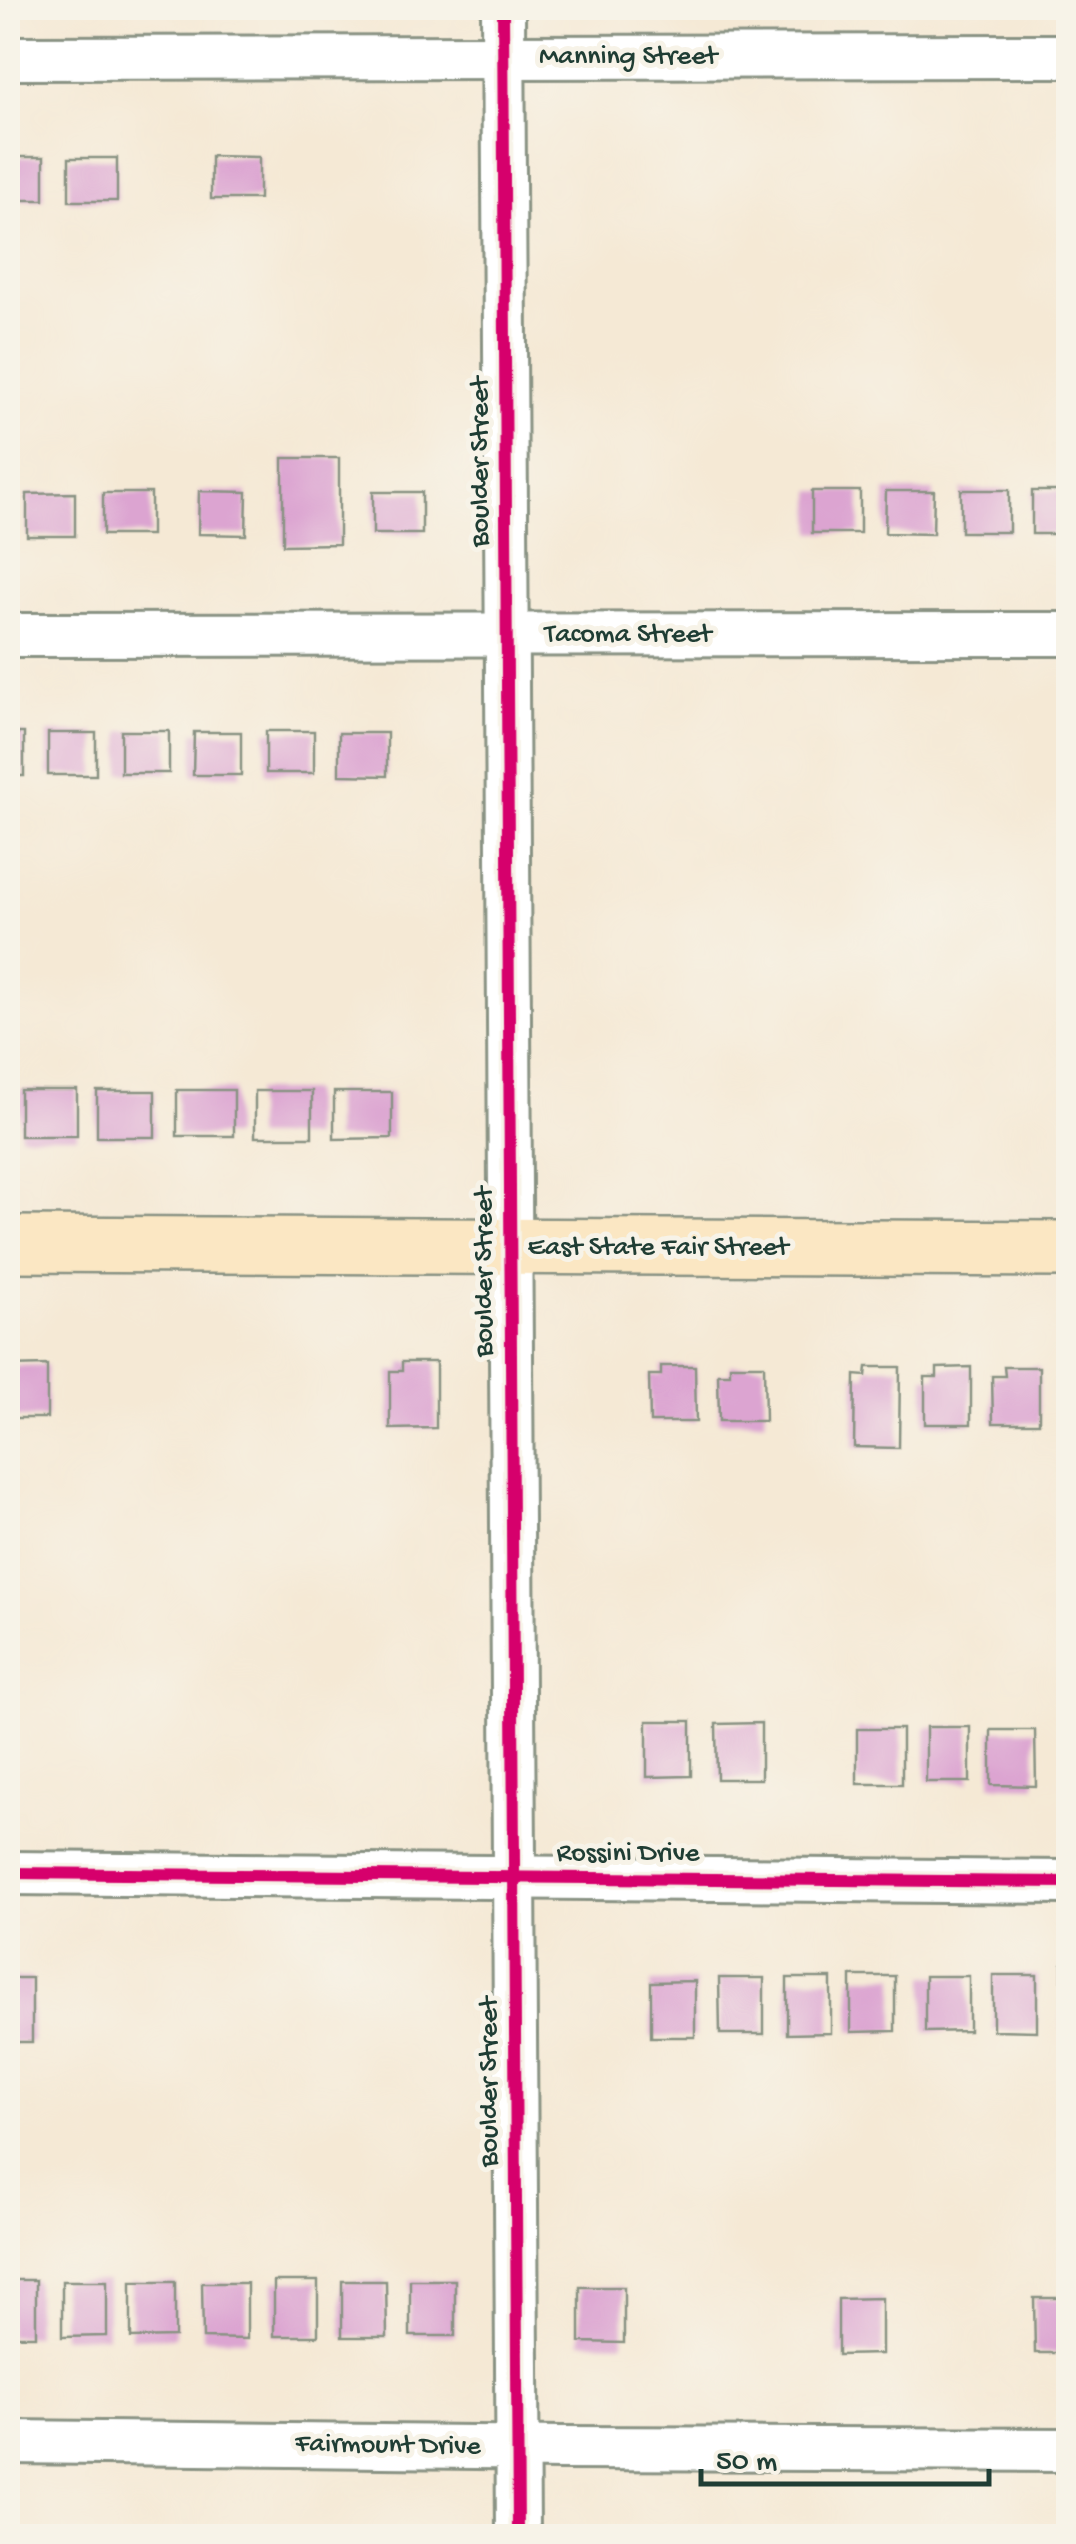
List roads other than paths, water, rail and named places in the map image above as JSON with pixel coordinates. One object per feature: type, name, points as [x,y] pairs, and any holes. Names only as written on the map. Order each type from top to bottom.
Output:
[{"type":"street","name":"Boulder Street","points":[[503,8],[518,2536]]},
{"type":"street","name":"Manning Street","points":[[8,58],[1068,56]]},
{"type":"street","name":"Tacoma Street","points":[[8,635],[1068,634]]},
{"type":"street","name":"East State Fair Street","points":[[8,1244],[1068,1249]]},
{"type":"street","name":"Rossini Drive","points":[[8,1873],[1068,1882]]},
{"type":"street","name":"Fairmount Drive","points":[[8,2442],[1068,2450]]}]
